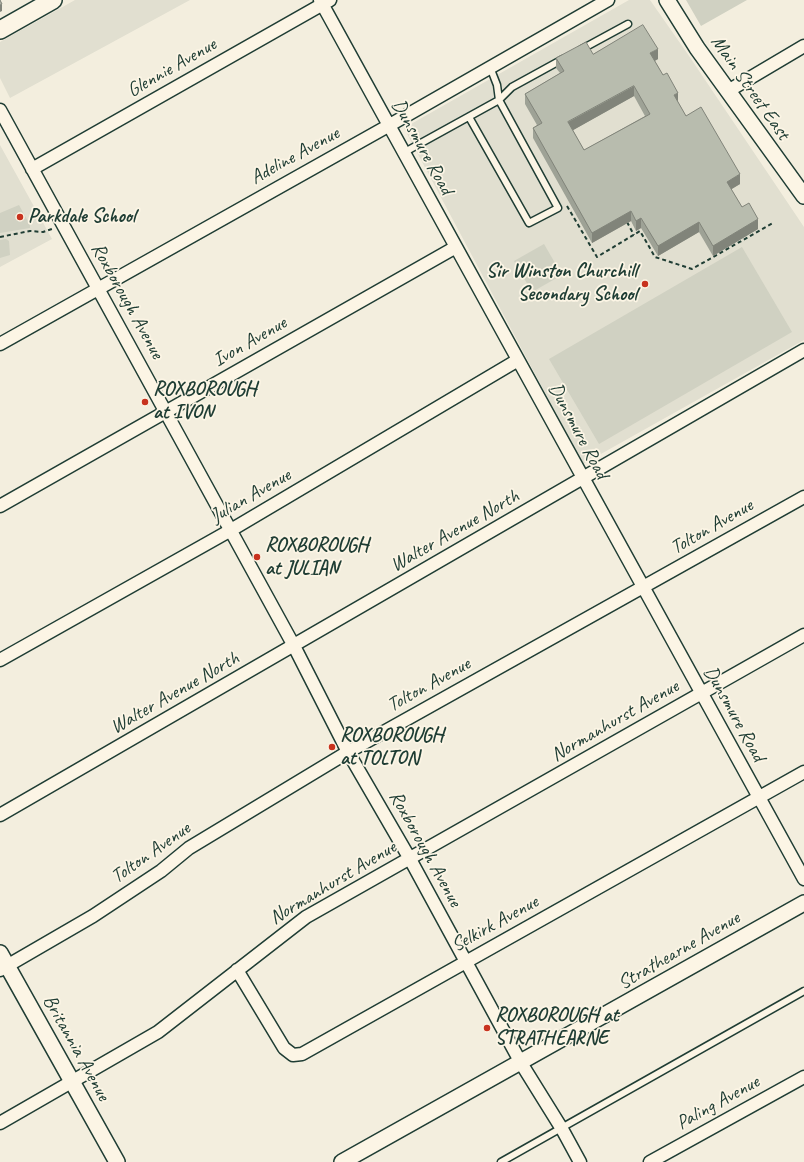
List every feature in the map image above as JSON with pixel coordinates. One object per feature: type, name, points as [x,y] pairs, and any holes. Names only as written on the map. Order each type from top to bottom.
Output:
[{"type":"main road","points":[[0,30],[52,0]]},
{"type":"street","name":"Adeline Avenue","points":[[0,344],[388,126],[608,0]]},
{"type":"street","name":"Main Street East","points":[[667,0],[697,48],[804,196]]},
{"type":"street","name":"Dunsmure Road","points":[[324,2],[388,126],[804,879]]},
{"type":"street","name":"Glennie Avenue","points":[[32,169],[324,2]]},
{"type":"street","points":[[728,91],[804,46]]},
{"type":"street","name":"Roxborough Avenue","points":[[0,110],[294,646],[348,752],[410,859],[521,1063],[562,1129],[580,1162]]},
{"type":"street","name":"Ivon Avenue","points":[[0,506],[456,247]]},
{"type":"street","name":"Walter Avenue North","points":[[0,815],[804,350]]},
{"type":"street","name":"Julian Avenue","points":[[0,660],[231,530],[518,360]]},
{"type":"street","name":"Tolton Avenue","points":[[2,963],[93,916],[161,871],[189,848],[348,752],[804,497]]},
{"type":"street","name":"Normanhurst Avenue","points":[[0,1123],[158,1032],[306,917],[804,635]]},
{"type":"street","name":"Selkirk Avenue","points":[[237,970],[284,1048],[289,1053],[296,1055],[304,1053],[804,772]]},
{"type":"street","name":"Strathearne Avenue","points":[[342,1162],[804,903]]},
{"type":"street","name":"Britannia Avenue","points":[[2,963],[72,1081],[117,1162]]},
{"type":"street","name":"Paling Avenue","points":[[650,1162],[804,1077]]},
{"type":"lane","points":[[573,54],[628,24]]},
{"type":"lane","points":[[404,153],[499,100],[512,87],[566,58]]},
{"type":"lane","points":[[469,117],[529,223],[558,208],[499,100],[498,85],[490,67]]},
{"type":"lane","points":[[501,1162],[562,1129],[804,991]]},
{"type":"path","points":[[567,206],[597,257],[640,231],[655,257],[692,269],[773,223]]},
{"type":"path","points":[[624,218],[634,235]]},
{"type":"path","points":[[0,237],[30,231],[43,232],[63,225]]},
{"type":"shaded area","points":[[75,0],[190,0],[10,98],[0,78],[0,42]]},
{"type":"shaded area","name":"Sir Winston Churchill Secondary School","points":[[629,0],[650,0],[804,227],[804,340],[583,464],[404,128]]},
{"type":"shaded area","points":[[686,0],[747,0],[701,26]]},
{"type":"shaded area","name":"Parkdale School","points":[[0,145],[52,239],[0,267]]},
{"type":"shaded area","points":[[19,205],[30,225],[30,228],[0,233],[0,213]]},
{"type":"shaded area","points":[[6,239],[9,241],[10,255],[0,258],[0,240]]},
{"type":"shaded area","points":[[544,244],[562,275],[532,292],[514,261]]},
{"type":"shaded area","points":[[742,247],[792,332],[599,444],[549,359]]},
{"type":"building","points":[[643,25],[658,49],[650,53],[663,75],[667,73],[678,93],[674,95],[686,116],[701,107],[740,174],[727,182],[742,207],[749,203],[758,219],[713,246],[699,222],[658,246],[641,218],[636,221],[631,211],[592,233],[533,128],[542,123],[525,94],[564,71],[556,58],[586,42],[593,54]],"holes":[[[634,86],[650,114],[584,150],[568,122]]]},
{"type":"place","name":"Parkdale School","points":[[20,217]]},
{"type":"place","name":"Sir Winston Churchill Secondary School","points":[[645,284]]},
{"type":"place","name":"ROXBOROUGH at IVON","points":[[145,402]]},
{"type":"place","name":"ROXBOROUGH at JULIAN","points":[[257,557]]},
{"type":"place","name":"ROXBOROUGH at TOLTON","points":[[332,747]]},
{"type":"place","name":"ROXBOROUGH at STRATHEARNE","points":[[487,1028]]}]
